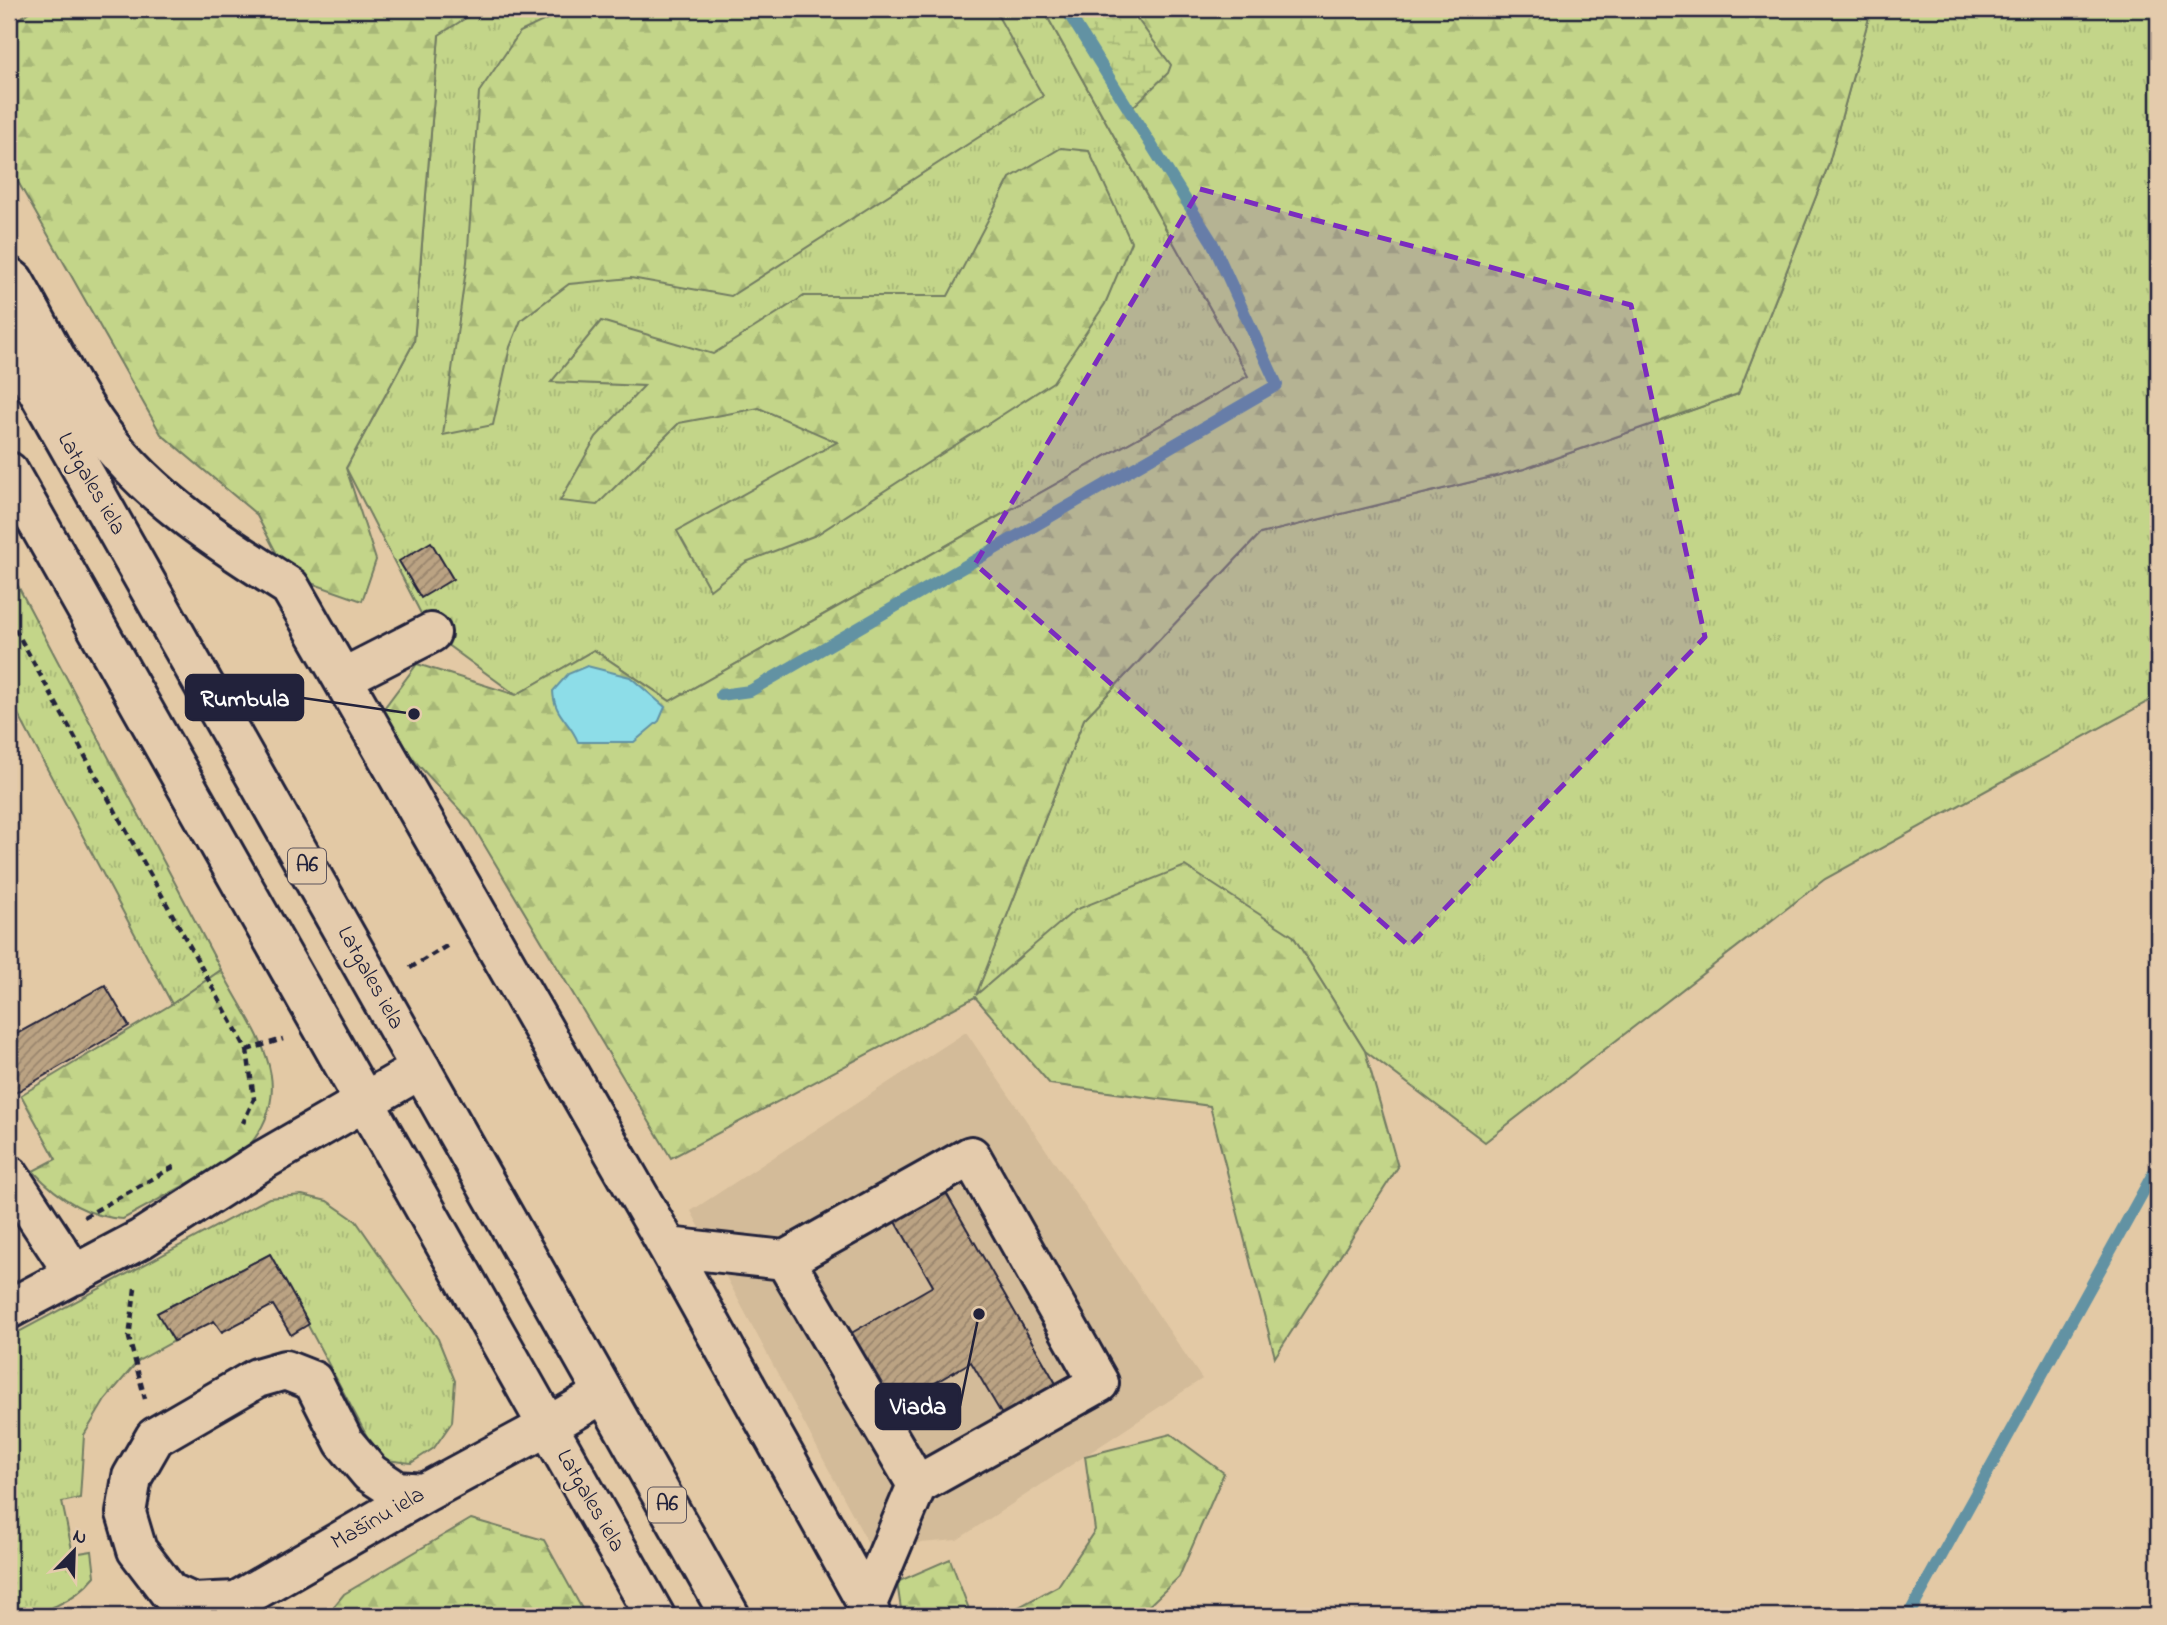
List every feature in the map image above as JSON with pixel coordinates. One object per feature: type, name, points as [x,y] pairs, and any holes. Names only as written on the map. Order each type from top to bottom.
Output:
[{"type":"main road","points":[[9,277],[15,281],[102,432],[140,477],[187,516],[290,587],[668,1247],[869,1610]]},
{"type":"main road","name":"Latgales iela","points":[[9,340],[730,1616]]},
{"type":"main road","name":"Latgales iela","points":[[9,472],[655,1616]]},
{"type":"main road","points":[[343,678],[431,633]]},
{"type":"main road","points":[[9,1309],[141,1239],[363,1100],[421,1069]]},
{"type":"main road","points":[[668,1247],[785,1260],[971,1156],[1099,1383],[917,1485],[869,1610]]},
{"type":"main road","points":[[9,1175],[47,1237],[75,1275]]},
{"type":"main road","points":[[785,1260],[917,1485]]},
{"type":"main road","points":[[223,1609],[194,1603],[169,1592],[137,1550],[126,1513],[132,1477],[155,1437],[257,1378],[285,1370],[313,1381],[344,1442],[370,1473],[397,1491],[424,1493]]},
{"type":"main road","name":"Mašīnu iela","points":[[223,1609],[604,1393]]},
{"type":"path","points":[[9,618],[247,1050],[254,1099],[244,1122],[233,1130]]},
{"type":"path","points":[[47,1237],[187,1159]]},
{"type":"path","points":[[141,1239],[129,1338],[155,1437]]},
{"type":"highlighted area","points":[[1200,189],[1631,305],[1705,637],[1409,946],[975,564]]},
{"type":"shaded area","points":[[966,1032],[1202,1379],[957,1540],[870,1547],[691,1211]]},
{"type":"green space","points":[[33,9],[480,9],[439,35],[414,342],[346,468],[376,560],[362,601],[288,575],[256,514],[161,434],[9,166],[9,26]]},
{"type":"green space","points":[[480,9],[1043,9],[1248,376],[670,701],[594,650],[516,695],[431,633],[346,468],[414,342],[439,34]]},
{"type":"green space","points":[[568,9],[994,9],[1043,96],[731,296],[631,278],[569,284],[521,320],[510,347],[493,425],[443,435],[467,262],[479,92],[520,32]]},
{"type":"green space","points":[[1043,9],[1927,9],[1870,14],[1828,166],[1738,394],[1524,469],[1260,534],[1084,719],[976,995],[1075,910],[1185,866],[1293,936],[1365,1051],[1398,1167],[1275,1357],[1210,1106],[1050,1084],[975,997],[671,1158],[470,821],[376,719],[417,664],[516,695],[594,650],[670,701],[1248,376]]},
{"type":"green space","points":[[1090,9],[1130,9],[1171,65],[1168,73],[1131,109],[1068,17]]},
{"type":"green space","points":[[1927,9],[2158,9],[2158,696],[1825,879],[1485,1142],[1365,1051],[1293,936],[975,997],[1084,719],[1260,534],[1524,469],[1738,394],[1828,166],[1870,13]]},
{"type":"green space","points":[[1061,148],[1089,151],[1131,242],[1105,304],[1053,382],[816,535],[746,562],[710,590],[677,531],[837,442],[759,408],[679,423],[597,505],[560,501],[596,437],[644,386],[551,382],[601,321],[713,354],[804,296],[948,296],[1010,178]]},
{"type":"green space","points":[[9,569],[221,970],[172,1004],[9,697]]},
{"type":"green space","points":[[221,970],[259,1039],[268,1062],[272,1084],[270,1107],[260,1130],[242,1154],[123,1219],[85,1210],[52,1189],[33,1171],[56,1159],[21,1095],[172,1004]]},
{"type":"green space","points":[[302,1195],[327,1201],[356,1221],[438,1339],[455,1381],[452,1422],[434,1448],[411,1463],[386,1460],[371,1444],[270,1254],[158,1313],[174,1341],[138,1361],[105,1400],[84,1435],[80,1498],[62,1502],[73,1554],[92,1551],[95,1576],[77,1593],[56,1606],[9,1616],[9,1337],[269,1198]]},
{"type":"green space","points":[[1171,1434],[1224,1473],[1179,1577],[1138,1616],[1002,1616],[1058,1586],[1095,1530],[1085,1456]]},
{"type":"green space","points":[[471,1519],[544,1540],[586,1616],[326,1616],[344,1594]]},
{"type":"green space","points":[[950,1559],[969,1609],[982,1616],[902,1616],[897,1582]]},
{"type":"water","points":[[587,666],[630,677],[665,707],[659,721],[634,742],[578,742],[556,707],[553,691],[568,674]]},
{"type":"building","points":[[431,542],[453,579],[421,598],[399,561]]},
{"type":"building","points":[[105,985],[129,1026],[15,1093],[9,1083],[9,1038]]},
{"type":"building","points":[[945,1191],[1062,1394],[1008,1425],[971,1362],[890,1409],[848,1335],[933,1286],[895,1220]]},
{"type":"building","points":[[270,1254],[309,1324],[291,1335],[273,1305],[222,1332],[214,1321],[174,1341],[157,1313]]},
{"type":"waterway","points":[[721,695],[750,691],[1277,385],[1212,242],[1066,9]]},
{"type":"waterway","points":[[1908,1616],[2158,1165]]},
{"type":"place","name":"Rumbula","points":[[414,714]]},
{"type":"place","name":"Viada","points":[[979,1314]]}]
